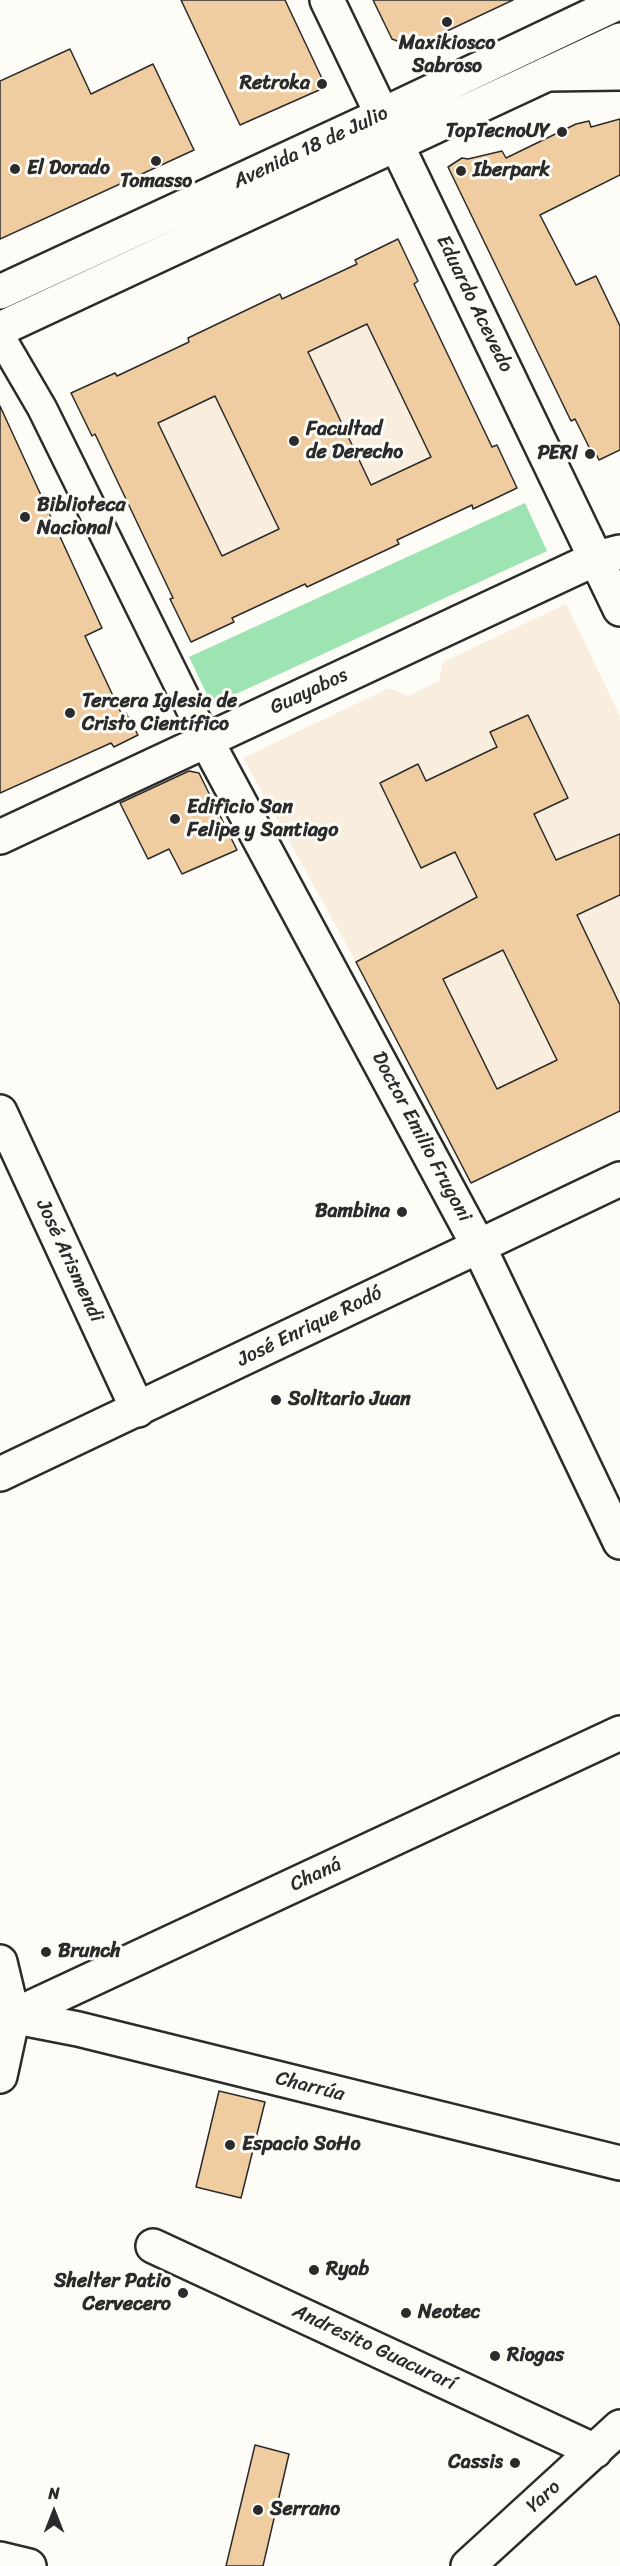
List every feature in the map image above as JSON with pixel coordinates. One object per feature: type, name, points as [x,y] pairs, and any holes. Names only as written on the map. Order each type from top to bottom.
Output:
[{"type":"street","name":"Eduardo Acevedo","points":[[327,0],[389,129],[608,555],[620,609]]},
{"type":"street","name":"Avenida 18 de Julio","points":[[0,329],[389,129],[620,2]]},
{"type":"street","name":"Avenida 18 de Julio","points":[[0,292],[389,129],[547,74],[620,40]]},
{"type":"street","name":"Avenida 18 de Julio","points":[[547,74],[620,73]]},
{"type":"street","points":[[0,336],[42,408],[206,740]]},
{"type":"street","name":"Guayabos","points":[[0,837],[608,555]]},
{"type":"street","name":"Doctor Emilio Frugoni","points":[[206,740],[478,1245],[620,1542]]},
{"type":"street","name":"José Arismendi","points":[[0,1112],[138,1410]]},
{"type":"street","name":"José Enrique Rodó","points":[[0,1474],[620,1179]]},
{"type":"street","name":"Chaná","points":[[6,2015],[620,1733]]},
{"type":"street","points":[[0,1962],[6,2015],[0,2076]]},
{"type":"street","name":"Charrúa","points":[[6,2015],[78,2029],[620,2163]]},
{"type":"street","name":"Andresito Guacurarí","points":[[153,2246],[595,2451]]},
{"type":"street","name":"Yaro","points":[[468,2566],[620,2427]]},
{"type":"street","points":[[0,2559],[29,2566]]},
{"type":"shaded area","name":"Facultad de Derecho","points":[[398,239],[418,281],[414,284],[492,446],[497,445],[517,488],[473,509],[471,505],[397,540],[399,544],[307,587],[305,584],[232,618],[234,622],[191,642],[170,599],[173,597],[95,435],[92,436],[71,393],[115,373],[117,376],[189,342],[188,338],[280,294],[282,299],[356,264],[355,260]]},
{"type":"shaded area","points":[[566,604],[620,716],[620,1111],[470,1183],[356,962],[243,758],[389,688],[408,696],[439,681],[443,662]]},
{"type":"green space","points":[[525,503],[547,551],[212,705],[189,657]]},
{"type":"building","points":[[181,0],[285,0],[326,87],[240,125]]},
{"type":"building","points":[[373,0],[513,0],[413,47],[392,39]]},
{"type":"building","points":[[70,49],[91,94],[153,64],[194,150],[0,239],[0,81]]},
{"type":"building","points":[[620,119],[620,175],[540,215],[576,285],[596,276],[620,326],[620,450],[599,460],[595,452],[592,453],[575,419],[571,421],[448,167],[462,158],[468,159],[502,151],[506,158],[576,124],[589,121],[591,127]]},
{"type":"building","name":"Facultad de Derecho","points":[[398,239],[418,281],[414,284],[492,447],[497,445],[517,488],[473,509],[472,505],[397,540],[399,544],[307,587],[305,584],[232,618],[234,622],[191,642],[170,599],[173,598],[95,434],[92,436],[71,393],[115,373],[117,376],[189,342],[188,338],[280,294],[282,299],[357,264],[355,260]],"holes":[[[367,324],[431,457],[371,485],[308,352]],[[215,396],[279,529],[222,556],[158,423]]]},
{"type":"building","points":[[0,406],[102,628],[85,636],[122,715],[126,713],[138,735],[114,747],[111,743],[0,793]]},
{"type":"building","points":[[528,715],[568,798],[534,814],[556,860],[620,834],[620,895],[577,915],[620,1005],[620,1111],[471,1183],[356,962],[477,897],[455,852],[421,868],[380,783],[418,764],[426,781],[497,747],[490,732]],"holes":[[[503,950],[557,1060],[497,1089],[443,979]]]},
{"type":"building","name":"Edificio San Felipe y Santiago","points":[[189,771],[199,773],[237,850],[182,874],[169,849],[148,859],[120,803]]},
{"type":"building","name":"Espacio SoHo","points":[[219,2091],[265,2102],[241,2198],[196,2187]]},
{"type":"building","name":"Serrano","points":[[255,2445],[289,2454],[263,2566],[226,2566]]},
{"type":"place","name":"Maxikiosco Sabroso","points":[[447,22]]},
{"type":"place","name":"Retroka","points":[[322,84]]},
{"type":"place","name":"TopTecnoUY","points":[[562,132]]},
{"type":"place","name":"Tomasso","points":[[156,161]]},
{"type":"place","name":"El Dorado","points":[[15,169]]},
{"type":"place","name":"Iberpark","points":[[461,171]]},
{"type":"place","name":"Facultad de Derecho","points":[[294,441]]},
{"type":"place","name":"PERI","points":[[590,454]]},
{"type":"place","name":"Biblioteca Nacional","points":[[25,517]]},
{"type":"place","name":"Tercera Iglesia de Cristo Científico","points":[[70,713]]},
{"type":"place","name":"Edificio San Felipe y Santiago","points":[[175,819]]},
{"type":"place","name":"Bambina","points":[[402,1212]]},
{"type":"place","name":"Solitario Juan","points":[[276,1400]]},
{"type":"place","name":"Brunch","points":[[46,1952]]},
{"type":"place","name":"Espacio SoHo","points":[[230,2145]]},
{"type":"place","name":"Ryab","points":[[314,2270]]},
{"type":"place","name":"Shelter Patio Cervecero","points":[[183,2293]]},
{"type":"place","name":"Neotec","points":[[406,2313]]},
{"type":"place","name":"Riogas","points":[[495,2356]]},
{"type":"place","name":"Cassis","points":[[515,2463]]},
{"type":"place","name":"Serrano","points":[[258,2510]]}]
